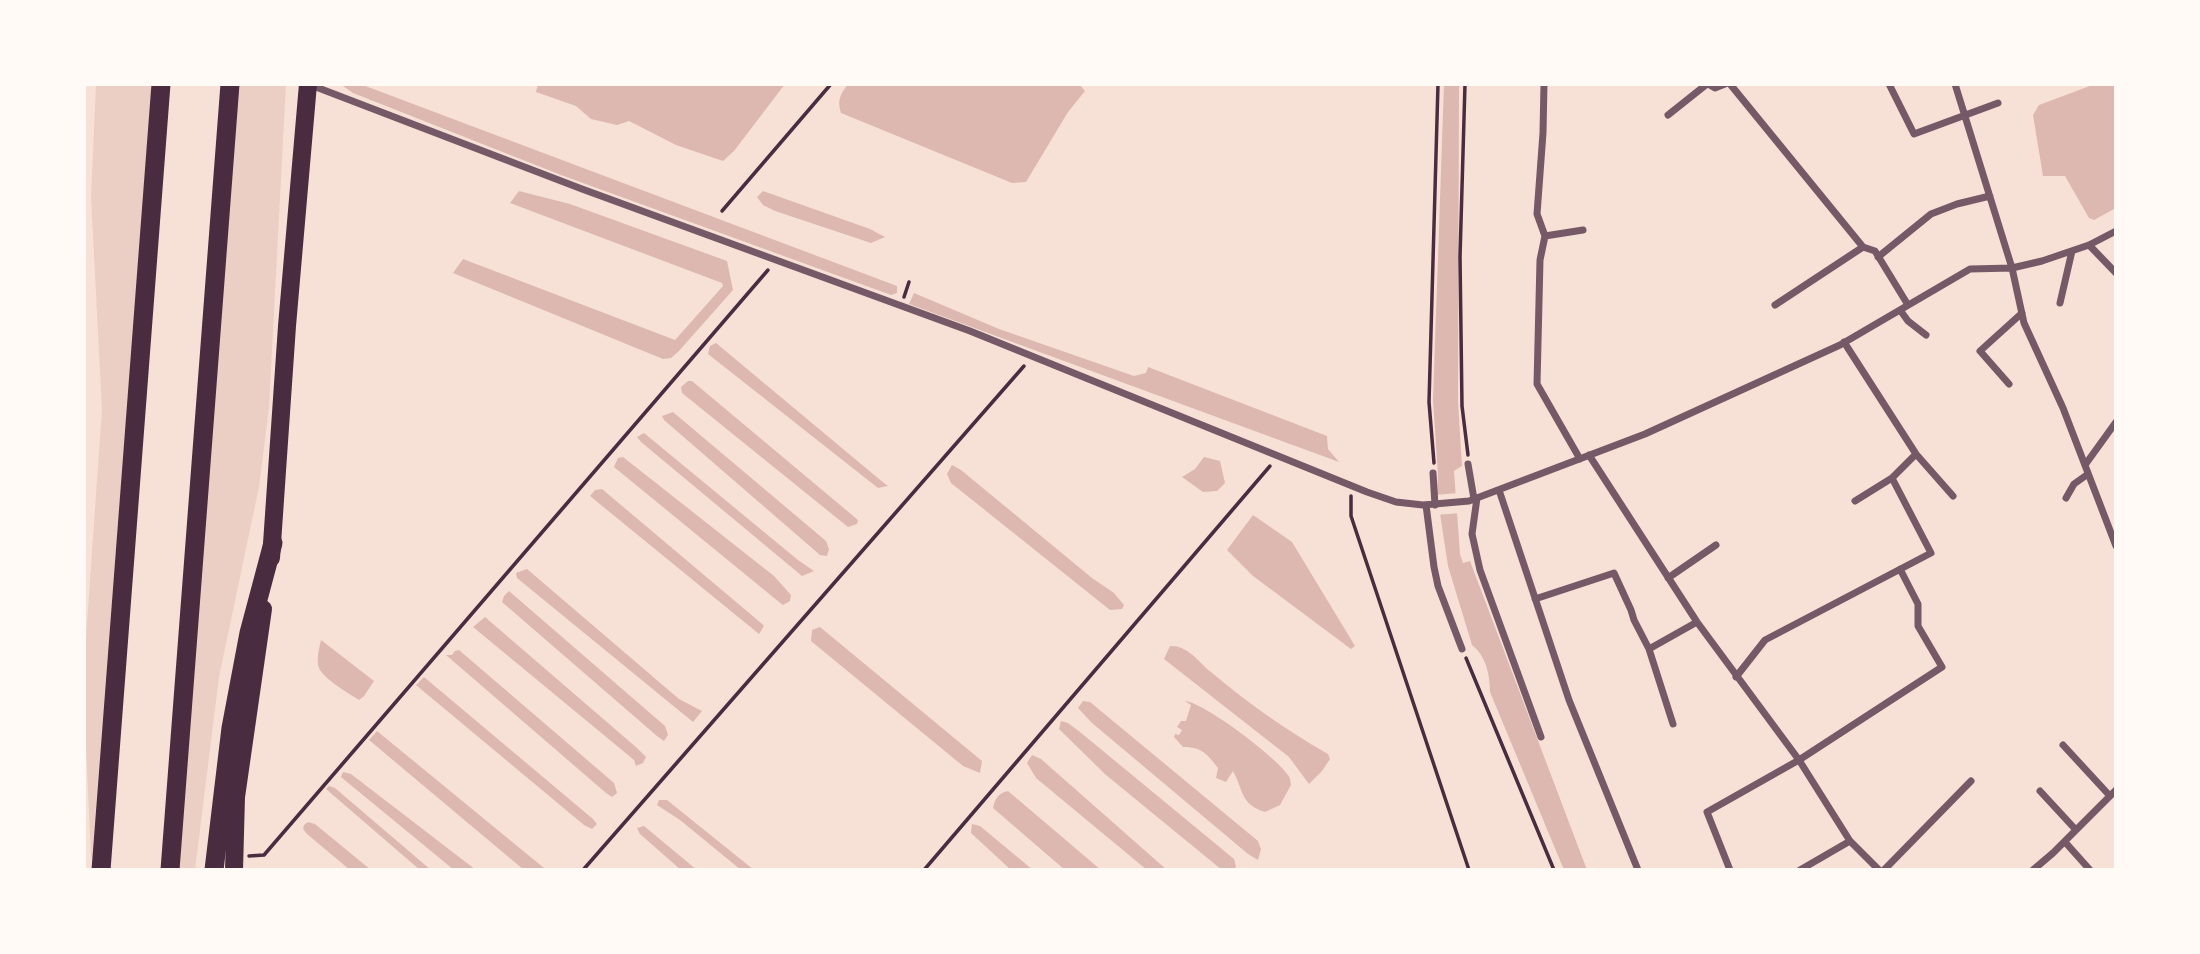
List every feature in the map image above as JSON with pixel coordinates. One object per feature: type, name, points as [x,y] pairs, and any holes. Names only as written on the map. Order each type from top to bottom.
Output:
[{"type":"highway","points":[[101,870],[161,84]]},
{"type":"highway","points":[[170,870],[230,84]]},
{"type":"highway","points":[[214,870],[231,728],[249,633],[273,543]]},
{"type":"main road","points":[[234,862],[236,797],[273,543],[286,326],[308,84]]},
{"type":"street","points":[[308,84],[970,331],[1353,487],[1396,502],[1431,505],[1473,499],[1645,434],[1844,342],[1970,269],[2012,268],[2042,261],[2089,245],[2116,231]]},
{"type":"street","points":[[1544,84],[1544,133],[1537,214],[1545,236],[1540,260],[1537,384],[1580,459]]},
{"type":"street","points":[[1668,115],[1708,84],[1715,88],[1728,84],[1863,247],[1875,251],[1908,305]]},
{"type":"street","points":[[1889,84],[1914,134],[1998,103]]},
{"type":"street","points":[[1955,84],[2012,268],[2024,323],[2063,408],[2116,546]]},
{"type":"street","points":[[1878,257],[1931,214],[1990,196]]},
{"type":"street","points":[[1545,236],[1583,230]]},
{"type":"street","points":[[2089,245],[2116,273]]},
{"type":"street","points":[[1775,305],[1863,247]]},
{"type":"street","points":[[2060,303],[2072,251]]},
{"type":"street","points":[[1900,310],[1908,321],[1926,335]]},
{"type":"street","points":[[2009,384],[1980,351],[2022,313]]},
{"type":"street","points":[[1844,342],[1916,454],[1953,496]]},
{"type":"street","points":[[2085,465],[2116,422]]},
{"type":"street","points":[[1855,501],[1892,478],[1916,454]]},
{"type":"street","points":[[1589,455],[1697,622],[1799,760],[1850,841],[1881,870],[1971,781]]},
{"type":"street","points":[[1468,464],[1473,499],[1472,534],[1480,570],[1541,737]]},
{"type":"street","points":[[1433,473],[1431,505],[1434,567],[1438,586],[1462,649]]},
{"type":"street","points":[[2066,498],[2074,484],[2088,474]]},
{"type":"street","points":[[1736,677],[1765,640],[1931,553],[1892,478]]},
{"type":"street","points":[[1499,490],[1569,701],[1638,870]]},
{"type":"street","points":[[1668,578],[1716,545]]},
{"type":"street","points":[[1730,870],[1707,811],[1799,760],[1942,667],[1918,626],[1918,604],[1900,569]]},
{"type":"street","points":[[1535,599],[1614,573],[1648,649],[1673,724]]},
{"type":"street","points":[[1648,649],[1697,622]]},
{"type":"street","points":[[2063,745],[2110,796]]},
{"type":"street","points":[[2033,870],[2116,790]]},
{"type":"street","points":[[2040,791],[2076,830]]},
{"type":"street","points":[[1800,870],[1850,841]]},
{"type":"street","points":[[2065,842],[2090,870]]},
{"type":"path","points":[[722,211],[831,84]]},
{"type":"path","points":[[1433,473],[1429,402],[1438,84]]},
{"type":"path","points":[[1465,84],[1460,257],[1462,406],[1468,464]]},
{"type":"path","points":[[234,862],[264,855],[761,279],[769,268],[771,258]]},
{"type":"path","points":[[583,870],[1032,356]]},
{"type":"path","points":[[924,870],[1278,456]]},
{"type":"path","points":[[1353,487],[1351,516],[1469,870]]},
{"type":"path","points":[[1462,649],[1554,870]]},
{"type":"shaded area","points":[[96,84],[152,84],[92,859],[84,705],[85,651],[102,410],[91,197]]},
{"type":"shaded area","points":[[232,84],[286,84],[269,408],[259,487],[219,677],[195,870],[174,870]]},
{"type":"shaded area","points":[[340,84],[360,84],[897,286],[897,293],[891,295],[561,175],[353,93]]},
{"type":"shaded area","points":[[538,84],[785,84],[734,151],[723,161],[676,145],[629,121],[617,125],[591,119],[576,106],[536,92]]},
{"type":"shaded area","points":[[848,84],[1079,84],[1085,91],[1068,112],[1026,182],[1012,183],[841,113],[840,98]]},
{"type":"shaded area","points":[[1444,84],[1459,84],[1458,402],[1462,466],[1454,471],[1460,554],[1463,563],[1470,561],[1587,870],[1564,870],[1490,692],[1484,660],[1472,645],[1448,566],[1437,494],[1433,400]]},
{"type":"shaded area","points":[[2095,84],[2116,84],[2116,208],[2094,220],[2089,218],[2065,176],[2043,176],[2033,115],[2039,105]]},
{"type":"shaded area","points":[[519,191],[570,204],[727,261],[733,290],[678,352],[671,358],[663,359],[453,273],[463,259],[675,340],[723,286],[722,283],[510,203]]},
{"type":"shaded area","points":[[763,191],[870,229],[885,237],[871,243],[775,211],[763,205],[757,197]]},
{"type":"shaded area","points":[[914,293],[999,329],[1134,376],[1146,373],[1148,367],[1327,436],[1328,449],[1339,462],[909,304]]},
{"type":"shaded area","points":[[716,343],[888,486],[878,488],[708,354],[710,346]]},
{"type":"shaded area","points":[[692,381],[858,520],[857,524],[848,527],[682,393],[681,387]]},
{"type":"shaded area","points":[[673,412],[826,541],[829,549],[827,556],[820,555],[664,420],[662,416]]},
{"type":"shaded area","points":[[644,433],[814,571],[802,576],[641,442],[637,437]]},
{"type":"shaded area","points":[[623,457],[774,576],[791,595],[790,601],[783,605],[779,602],[614,467],[618,458]]},
{"type":"shaded area","points":[[1204,457],[1220,461],[1225,483],[1217,491],[1203,492],[1182,477],[1195,469]]},
{"type":"shaded area","points":[[952,465],[1114,593],[1124,605],[1122,609],[1110,610],[951,483],[947,474]]},
{"type":"shaded area","points":[[602,489],[761,623],[764,626],[759,634],[590,496],[595,490]]},
{"type":"shaded area","points":[[1253,515],[1292,542],[1355,646],[1351,649],[1253,576],[1227,550]]},
{"type":"shaded area","points":[[527,569],[679,699],[702,711],[693,722],[517,578],[516,573]]},
{"type":"shaded area","points":[[509,591],[665,726],[668,735],[664,741],[502,602]]},
{"type":"shaded area","points":[[485,617],[637,748],[646,757],[643,763],[636,766],[634,760],[473,627]]},
{"type":"shaded area","points":[[820,627],[982,761],[980,773],[963,766],[811,641],[812,630]]},
{"type":"shaded area","points":[[321,640],[374,681],[359,700],[331,681],[319,668]]},
{"type":"shaded area","points":[[1170,646],[1190,653],[1250,703],[1328,754],[1330,759],[1322,771],[1309,784],[1289,757],[1164,659]]},
{"type":"shaded area","points":[[459,650],[614,783],[617,793],[612,797],[606,793],[446,655],[452,655]]},
{"type":"shaded area","points":[[424,677],[597,824],[592,829],[584,825],[416,685]]},
{"type":"shaded area","points":[[1083,701],[1090,702],[1258,841],[1261,849],[1258,860],[1092,723],[1078,708]]},
{"type":"shaded area","points":[[1185,701],[1223,721],[1281,767],[1289,776],[1291,785],[1280,805],[1265,812],[1257,809],[1247,801],[1233,771],[1226,782],[1216,778],[1218,768],[1207,755],[1195,748],[1183,747],[1174,737],[1182,730],[1177,727],[1181,721],[1186,721],[1191,705]]},
{"type":"shaded area","points":[[1061,721],[1080,732],[1234,859],[1236,867],[1233,870],[1222,870],[1106,775],[1059,729]]},
{"type":"shaded area","points":[[377,731],[545,870],[524,870],[369,740]]},
{"type":"shaded area","points":[[1032,755],[1041,759],[1167,870],[1147,870],[1036,778],[1027,763]]},
{"type":"shaded area","points":[[343,772],[351,774],[476,870],[454,870],[341,777]]},
{"type":"shaded area","points":[[329,786],[335,788],[431,870],[420,870],[326,789]]},
{"type":"shaded area","points":[[1008,791],[1101,870],[1065,870],[993,808],[998,797]]},
{"type":"shaded area","points":[[659,800],[667,800],[754,870],[741,870],[680,820],[657,805]]},
{"type":"shaded area","points":[[308,822],[315,824],[371,870],[350,870],[307,834],[303,829]]},
{"type":"shaded area","points":[[972,824],[980,826],[1033,870],[1011,870],[971,833]]},
{"type":"shaded area","points":[[644,826],[697,870],[681,870],[640,834],[637,828]]},
{"type":"pier","points":[[1459,493],[1461,513],[1435,515],[1434,495]]}]
